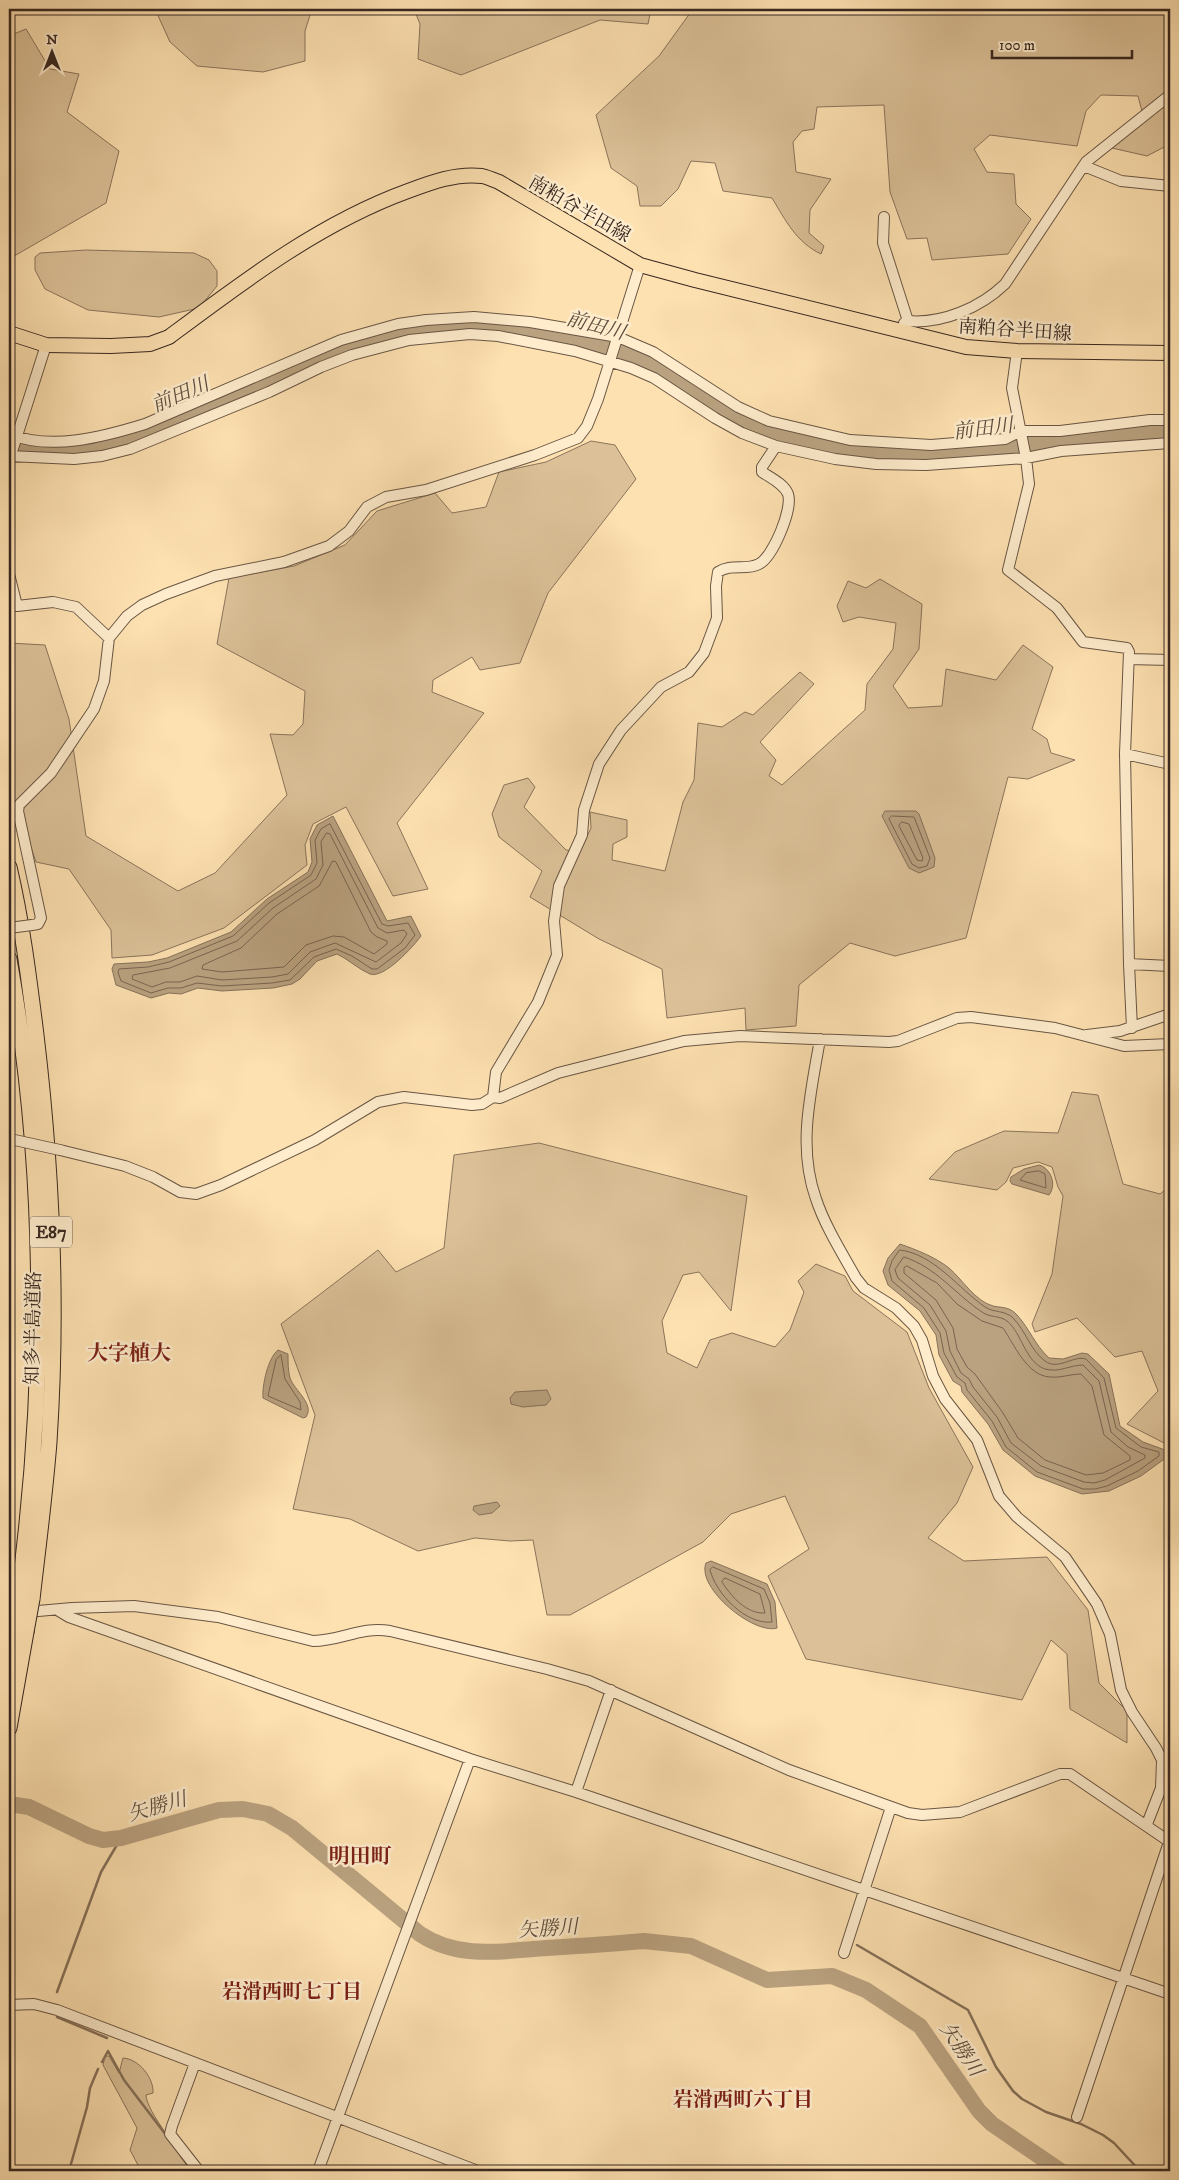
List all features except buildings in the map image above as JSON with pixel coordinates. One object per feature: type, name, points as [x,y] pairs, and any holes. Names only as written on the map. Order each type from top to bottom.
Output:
[{"type":"highway","name":"知多半島道路","points":[[9,867],[29,983],[41,1078],[49,1172],[53,1266],[53,1355],[49,1442],[20,1633],[9,1728]]},
{"type":"highway","name":"知多半島道路","points":[[9,959],[33,1125],[40,1267],[35,1442],[25,1599]]},
{"type":"highway","name":"知多半島道路","points":[[9,1658],[20,1633]]},
{"type":"main road","name":"南粕谷半田線","points":[[9,333],[46,344],[111,346],[150,344],[169,337],[274,261],[344,218],[387,199],[439,180],[463,176],[483,176],[499,182],[640,264],[966,347],[1016,351],[1170,353]]},
{"type":"street","points":[[894,329],[908,321],[927,322],[960,313],[994,295],[1005,284],[1084,166],[1170,95]]},
{"type":"street","points":[[1084,166],[1121,181],[1170,186]]},
{"type":"street","points":[[884,217],[883,243],[908,321]]},
{"type":"street","points":[[9,928],[38,924],[41,918],[18,811],[19,805],[51,774],[94,709],[104,681],[109,638],[133,611],[166,594],[215,576],[284,562],[329,546],[349,531],[367,507],[386,497],[426,490],[570,443],[578,438],[587,426],[611,360],[640,264]]},
{"type":"street","points":[[13,436],[56,441],[96,437],[119,432],[154,420],[341,340],[374,330],[417,321],[453,317],[498,318],[617,340],[653,352],[738,407],[770,421],[850,440],[931,445],[1005,439],[1021,431],[1060,431],[1150,420],[1170,420]]},
{"type":"street","points":[[46,344],[13,436],[9,458],[74,459],[102,456],[130,449],[269,392],[321,367],[352,355],[409,340],[442,336],[498,336],[611,360],[654,378],[730,427],[776,446],[835,460],[876,464],[926,465],[1026,458],[1061,451],[1170,442]]},
{"type":"street","points":[[1016,351],[1012,388],[1026,458],[1029,484],[1008,570],[1057,608],[1083,642],[1127,648],[1129,659],[1126,754],[1128,964],[1132,1028]]},
{"type":"street","points":[[10,1139],[125,1166],[153,1177],[180,1192],[202,1193],[315,1140],[378,1102],[404,1097],[472,1105],[487,1102],[493,1097],[496,1072],[538,1002],[557,955],[554,921],[559,886],[582,835],[584,810],[599,764],[621,730],[661,687],[689,672],[704,654],[717,618],[716,586],[718,572],[731,567],[760,564],[767,558],[778,537],[788,507],[788,493],[762,472],[762,467],[776,446]]},
{"type":"street","points":[[9,574],[17,606],[53,602],[76,606],[109,638]]},
{"type":"street","points":[[1129,659],[1170,660]]},
{"type":"street","points":[[1126,754],[1170,764]]},
{"type":"street","points":[[1128,964],[1170,966]]},
{"type":"street","points":[[1086,1036],[1132,1028],[1170,1014]]},
{"type":"street","points":[[493,1097],[500,1098],[558,1073],[582,1065],[684,1041],[740,1036],[889,1042],[898,1041],[956,1018],[971,1017],[1055,1028],[1124,1046],[1170,1044]]},
{"type":"street","points":[[820,1039],[806,1115],[805,1136],[809,1176],[816,1200],[851,1269],[864,1288],[901,1312],[914,1326],[922,1340],[933,1376],[945,1399],[977,1440],[996,1491],[1007,1508],[1065,1557],[1097,1604],[1110,1634],[1121,1690],[1132,1712],[1162,1760],[1161,1788],[1147,1824]]},
{"type":"street","points":[[9,1619],[38,1611],[134,1606],[218,1616],[313,1641],[324,1641],[366,1629],[377,1629],[547,1668],[612,1690],[789,1770],[908,1813],[922,1815],[960,1812],[1060,1774],[1070,1774],[1078,1777],[1102,1797],[1147,1824],[1170,1842],[1077,2117]]},
{"type":"street","points":[[59,1611],[70,1618],[470,1759],[576,1792],[1170,1994]]},
{"type":"street","points":[[576,1792],[612,1690]]},
{"type":"street","points":[[318,2171],[470,1759]]},
{"type":"street","points":[[844,1953],[892,1807]]},
{"type":"street","points":[[9,2005],[34,2004],[57,2010],[337,2119],[478,2171]]},
{"type":"street","points":[[195,2063],[170,2134],[199,2171]]},
{"type":"shaded area","points":[[155,9],[312,9],[305,31],[305,61],[263,72],[197,66],[170,42]]},
{"type":"shaded area","points":[[414,9],[651,9],[648,24],[600,20],[461,75],[418,59],[420,24]]},
{"type":"shaded area","points":[[693,9],[1170,9],[1170,144],[1147,156],[1112,148],[1144,119],[1138,96],[1101,95],[1086,111],[1077,146],[990,135],[974,149],[987,172],[1014,174],[1016,204],[1031,219],[1008,254],[932,260],[927,238],[907,239],[890,192],[884,105],[817,107],[814,129],[802,131],[793,142],[796,172],[831,179],[810,210],[809,233],[824,246],[821,254],[798,237],[772,198],[723,191],[715,163],[691,161],[678,189],[661,206],[640,206],[637,186],[611,168],[596,115],[659,56]]},
{"type":"shaded area","points":[[26,29],[50,69],[79,74],[67,112],[119,151],[106,203],[9,259],[9,36]]},
{"type":"shaded area","points":[[86,250],[194,253],[209,260],[217,271],[217,286],[199,308],[159,317],[88,310],[45,289],[35,270],[35,257],[40,253]]},
{"type":"shaded area","points":[[591,441],[615,445],[636,479],[548,593],[520,663],[480,670],[472,657],[433,680],[432,692],[484,713],[397,823],[428,889],[393,896],[346,807],[313,824],[305,845],[307,865],[224,928],[152,955],[112,958],[111,930],[69,869],[36,862],[9,783],[9,643],[45,645],[69,719],[86,836],[178,891],[215,873],[287,795],[270,734],[293,735],[303,724],[305,691],[217,644],[229,578],[294,566],[345,545],[377,511],[435,493],[452,513],[486,507],[499,472],[546,462]]},
{"type":"shaded area","points":[[880,579],[922,604],[919,649],[893,686],[908,708],[942,706],[946,669],[996,680],[1023,645],[1053,667],[1032,729],[1047,739],[1051,753],[1075,760],[1028,779],[1008,777],[966,938],[895,956],[850,943],[799,985],[796,1026],[746,1030],[745,1008],[667,1018],[662,969],[599,939],[530,897],[542,871],[499,837],[492,814],[504,785],[528,778],[535,787],[524,807],[566,850],[580,851],[591,828],[590,812],[627,820],[627,837],[613,844],[612,860],[665,871],[683,802],[694,780],[698,723],[722,727],[745,712],[753,715],[800,672],[814,684],[760,742],[776,760],[769,776],[782,785],[865,710],[867,684],[893,649],[896,623],[859,617],[843,622],[837,606],[848,581],[866,588]]},
{"type":"shaded area","points":[[1072,1092],[1098,1095],[1123,1184],[1160,1194],[1170,1186],[1170,1250],[1166,1251],[1167,1309],[1170,1312],[1170,1456],[1168,1445],[1127,1424],[1158,1391],[1142,1351],[1115,1357],[1077,1318],[1035,1332],[1032,1324],[1052,1274],[1063,1196],[1052,1167],[1038,1162],[1013,1168],[1006,1182],[997,1190],[929,1179],[955,1152],[1004,1131],[1058,1133]]},
{"type":"shaded area","points":[[539,1143],[747,1196],[731,1311],[699,1272],[683,1275],[662,1321],[667,1353],[697,1368],[710,1340],[732,1333],[775,1347],[790,1330],[804,1292],[798,1281],[816,1264],[845,1276],[853,1291],[907,1332],[929,1388],[973,1467],[957,1503],[928,1538],[964,1561],[1047,1557],[1088,1610],[1099,1683],[1127,1711],[1127,1743],[1070,1709],[1067,1654],[1051,1640],[1022,1700],[806,1659],[768,1576],[809,1549],[785,1496],[731,1514],[703,1542],[570,1615],[547,1615],[533,1540],[510,1541],[475,1538],[418,1551],[350,1519],[293,1509],[315,1415],[281,1324],[378,1250],[396,1272],[444,1248],[454,1155]]},
{"type":"shaded area","points":[[105,2056],[109,2056],[119,2073],[123,2058],[135,2062],[144,2070],[153,2087],[153,2093],[146,2095],[152,2112],[194,2171],[152,2171],[139,2167],[130,2150],[137,2128],[103,2065]]},
{"type":"water","points":[[885,811],[916,811],[919,814],[935,858],[934,867],[919,873],[909,868],[882,816]]},
{"type":"water","points":[[333,816],[387,921],[411,916],[421,936],[398,961],[383,972],[370,974],[337,954],[317,961],[300,979],[292,984],[273,988],[222,991],[198,988],[181,994],[169,993],[151,998],[116,985],[112,969],[114,964],[148,962],[167,958],[231,932],[267,899],[308,872],[312,862],[310,839],[317,825]]},
{"type":"water","points":[[1039,1165],[1047,1170],[1052,1177],[1053,1182],[1049,1195],[1012,1184],[1010,1181],[1011,1177],[1024,1169]]},
{"type":"water","points":[[900,1244],[926,1254],[944,1264],[980,1300],[1014,1312],[1049,1358],[1063,1359],[1082,1353],[1088,1354],[1109,1374],[1120,1426],[1143,1442],[1165,1450],[1167,1457],[1141,1476],[1109,1491],[1082,1494],[1035,1476],[1003,1450],[988,1424],[962,1392],[961,1386],[953,1381],[939,1355],[936,1335],[920,1311],[888,1285],[883,1271],[888,1258]]},
{"type":"water","points":[[278,1350],[288,1354],[290,1378],[308,1407],[306,1417],[303,1418],[263,1398],[266,1372],[271,1359]]},
{"type":"water","points":[[547,1390],[551,1399],[546,1405],[523,1407],[511,1404],[510,1398],[515,1392]]},
{"type":"water","points":[[497,1502],[500,1506],[492,1513],[479,1515],[473,1510],[474,1506]]},
{"type":"water","points":[[711,1561],[767,1584],[775,1602],[777,1628],[767,1628],[755,1624],[729,1608],[710,1585],[705,1573],[706,1563]]},
{"type":"waterway","name":"前田川","points":[[9,446],[31,449],[75,449],[118,441],[160,427],[315,361],[374,339],[416,329],[462,326],[516,329],[543,333],[570,338],[622,353],[660,369],[722,411],[749,426],[783,438],[840,450],[904,455],[968,453],[997,450],[1049,440],[1170,431]]},
{"type":"waterway","name":"矢勝川","points":[[9,1804],[29,1807],[89,1836],[103,1840],[121,1838],[219,1810],[243,1809],[268,1814],[292,1828],[420,1934],[450,1948],[466,1951],[498,1952],[644,1941],[691,1946],[767,1980],[832,1976],[866,1990],[920,2026],[979,2111],[992,2124],[1061,2171]]},
{"type":"waterway","points":[[57,1992],[101,1872],[121,1838]]},
{"type":"waterway","points":[[857,1945],[968,2010],[996,2067],[1013,2091],[1022,2099],[1046,2112],[1081,2124],[1103,2135],[1114,2143],[1140,2171]]},
{"type":"waterway","points":[[57,2017],[107,2038]]},
{"type":"waterway","points":[[108,2051],[124,2080],[166,2135]]},
{"type":"waterway","points":[[102,2062],[108,2051]]},
{"type":"waterway","points":[[69,2171],[87,2107],[90,2088],[98,2069]]},
{"type":"waterway","points":[[181,2156],[192,2171]]},
{"type":"district","name":"大字植大","points":[[129,1353]]},
{"type":"district","name":"明田町","points":[[360,1856]]},
{"type":"district","name":"岩滑西町七丁目","points":[[292,1991]]},
{"type":"district","name":"岩滑西町六丁目","points":[[743,2099]]}]
